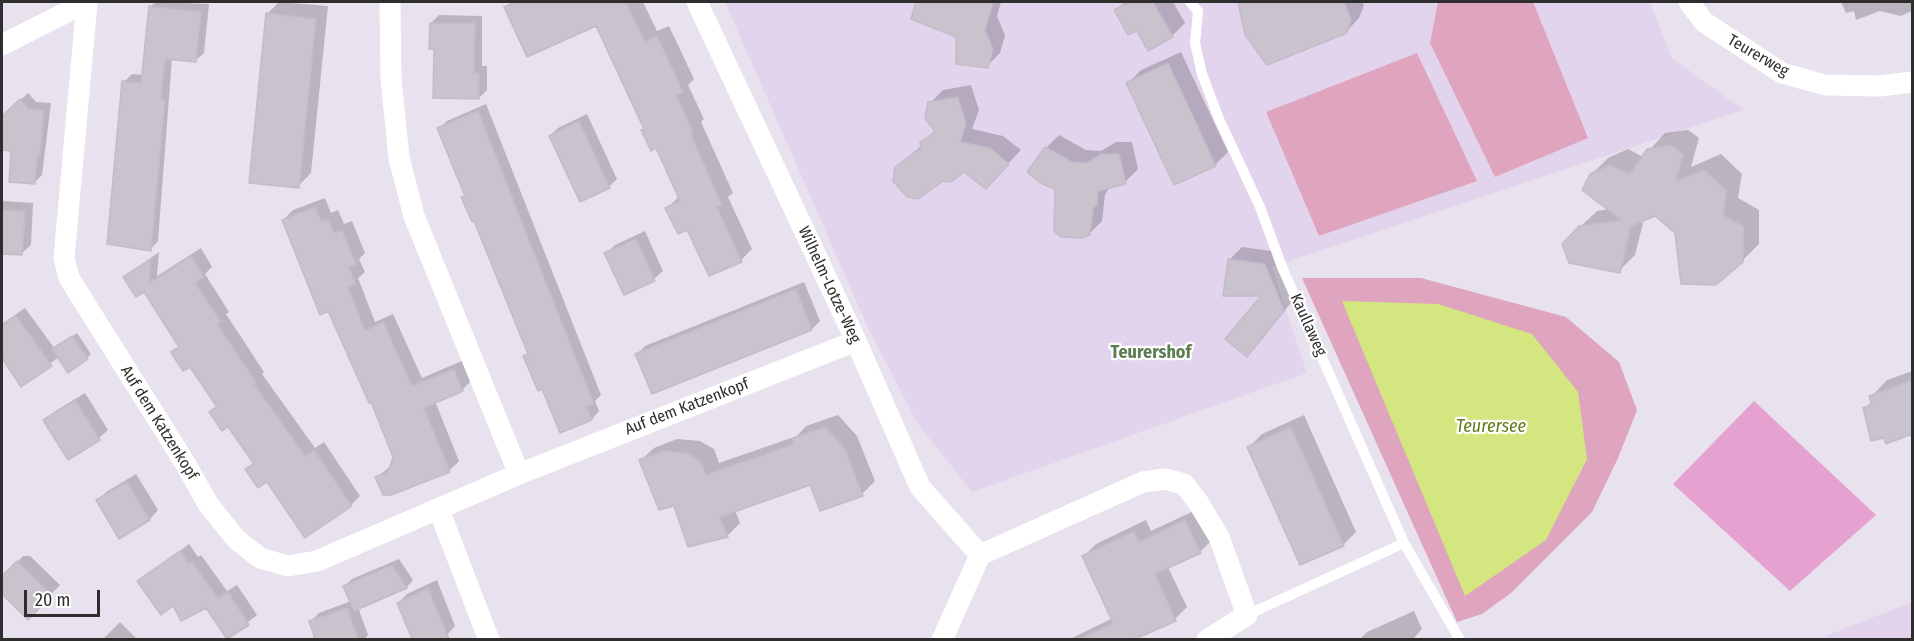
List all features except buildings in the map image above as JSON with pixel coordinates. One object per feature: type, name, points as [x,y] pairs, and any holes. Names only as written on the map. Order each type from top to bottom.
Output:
[{"type":"street","points":[[2,45],[87,2]]},
{"type":"street","name":"Auf dem Katzenkopf","points":[[87,2],[64,258],[69,278],[185,463],[208,504],[236,539],[260,558],[288,566],[317,561],[519,474],[856,341]]},
{"type":"street","points":[[390,2],[391,79],[399,158],[414,216],[519,474]]},
{"type":"street","name":"Wilhelm-Lotze-Weg","points":[[697,2],[856,341],[920,487],[980,555]]},
{"type":"street","name":"Teurerweg","points":[[1689,2],[1704,22],[1782,73],[1825,85],[1880,86],[1912,82]]},
{"type":"street","points":[[942,639],[980,555],[1143,482],[1165,479],[1184,484],[1198,502],[1219,537],[1247,615],[1208,639]]},
{"type":"street","points":[[439,510],[489,639]]},
{"type":"lane","name":"Kaullaweg","points":[[1190,2],[1198,11],[1195,43],[1202,74],[1219,119],[1260,207],[1282,267],[1404,543],[1460,639]]},
{"type":"lane","points":[[1247,615],[1404,543]]},
{"type":"shaded area","points":[[725,2],[1650,2],[1672,58],[1744,110],[1272,267],[1307,373],[972,492],[918,424],[869,330]]},
{"type":"shaded area","points":[[1438,2],[1533,2],[1588,138],[1495,177],[1430,43]]},
{"type":"shaded area","points":[[1417,53],[1477,181],[1319,236],[1266,112]]},
{"type":"shaded area","name":"Teurersee","points":[[1302,278],[1421,278],[1566,317],[1619,362],[1637,410],[1618,458],[1592,512],[1511,593],[1482,614],[1457,622]]},
{"type":"shaded area","points":[[1754,401],[1876,515],[1790,591],[1673,484]]},
{"type":"shaded area","points":[[1912,602],[1912,639],[1818,639]]},
{"type":"water","name":"Teurersee","points":[[1342,301],[1438,304],[1532,334],[1578,392],[1587,459],[1546,540],[1465,596]]},
{"type":"district","name":"Teurershof","points":[[1151,353]]}]
